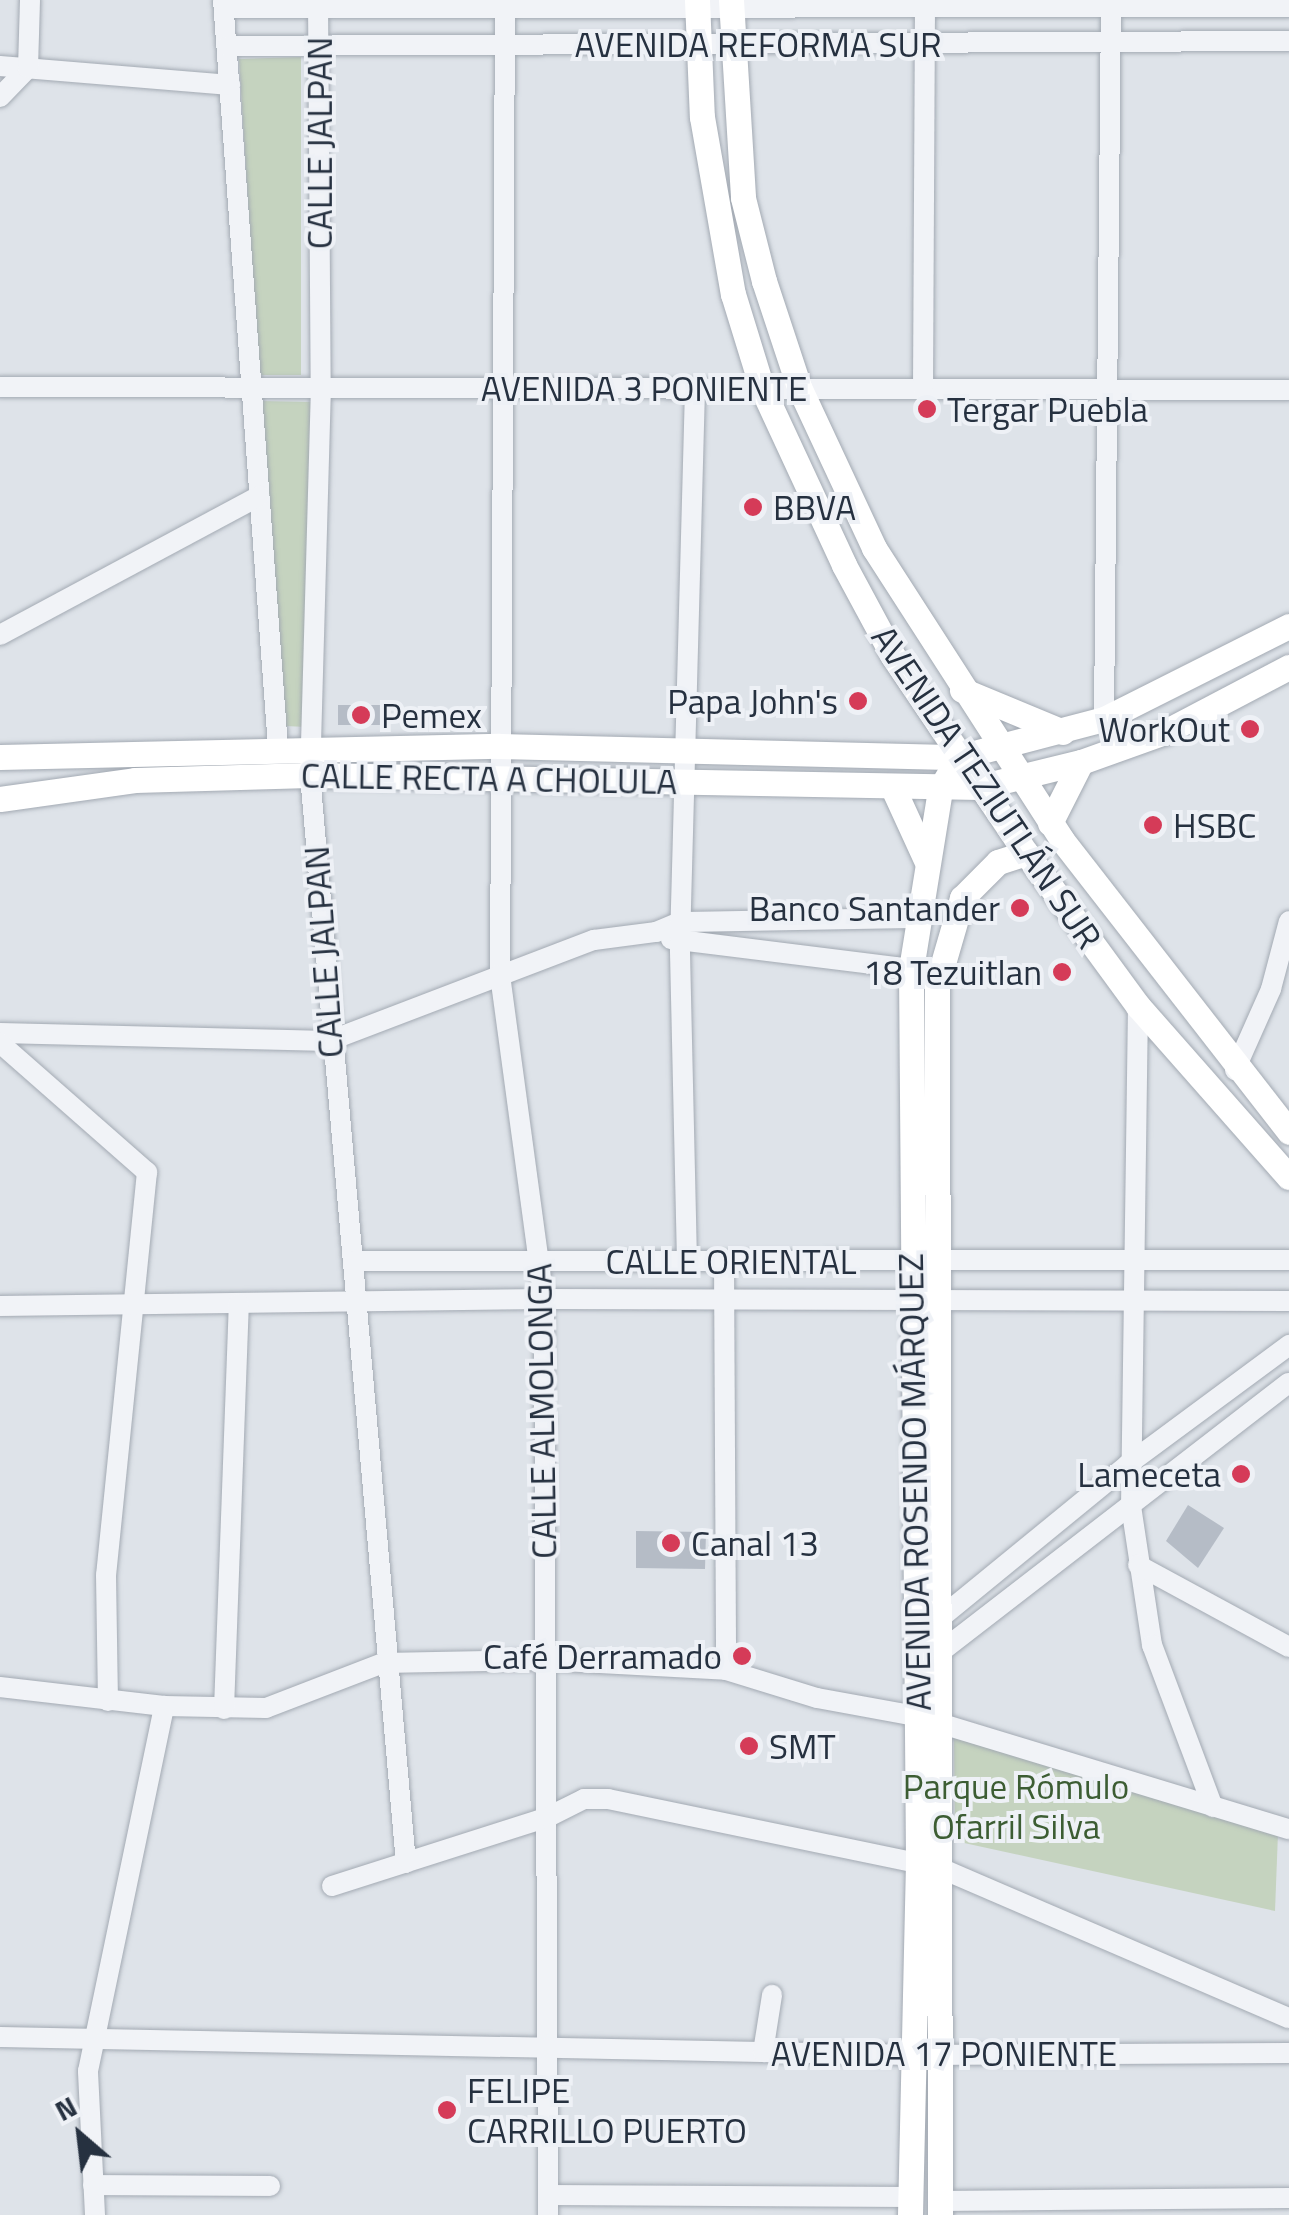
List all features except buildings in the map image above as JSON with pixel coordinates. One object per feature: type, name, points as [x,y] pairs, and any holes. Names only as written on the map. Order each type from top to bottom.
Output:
[{"type":"main road","name":"AVENIDA TEZIUTLÁN SUR","points":[[697,3],[714,213],[762,388],[844,565],[958,756],[1026,853],[1138,1006],[1289,1177]]},
{"type":"main road","name":"AVENIDA TEZIUTLÁN SUR","points":[[731,4],[730,44],[744,198],[799,387],[874,548],[1018,778],[1235,1070],[1289,1132]]},
{"type":"main road","name":"CALLE RECTA A CHOLULA","points":[[0,757],[278,747],[499,746],[958,756],[1104,719],[1289,626]]},
{"type":"main road","name":"CALLE RECTA A CHOLULA","points":[[0,799],[135,780],[310,775],[979,787],[1081,762],[1165,732],[1289,667]]},
{"type":"main road","points":[[961,689],[1064,732]]},
{"type":"main road","name":"AVENIDA ROSENDO MÁRQUEZ","points":[[928,1720],[916,1671],[911,969],[916,918],[940,789],[958,756]]},
{"type":"main road","points":[[1050,823],[1081,762]]},
{"type":"main road","points":[[893,788],[927,861]]},
{"type":"main road","name":"AVENIDA ROSENDO MÁRQUEZ","points":[[940,2208],[940,2055],[929,1865],[928,1720],[940,1653],[938,984],[962,898],[998,862],[1026,853]]},
{"type":"main road","name":"AVENIDA ROSENDO MÁRQUEZ","points":[[910,2206],[912,2055],[929,1865]]},
{"type":"street","points":[[0,97],[28,68],[30,0]]},
{"type":"street","name":"CALLE JALPAN","points":[[318,3],[321,386],[310,775],[328,1041],[354,1261],[384,1663],[406,1863]]},
{"type":"street","points":[[224,4],[278,747]]},
{"type":"street","name":"AVENIDA REFORMA SUR","points":[[224,4],[1289,7]]},
{"type":"street","points":[[923,388],[925,4]]},
{"type":"street","points":[[1104,719],[1110,4]]},
{"type":"street","name":"CALLE ALMOLONGA","points":[[504,5],[500,975],[544,1299],[548,2205]]},
{"type":"street","name":"AVENIDA REFORMA SUR","points":[[227,46],[1289,41]]},
{"type":"street","points":[[0,66],[230,85]]},
{"type":"street","name":"AVENIDA 3 PONIENTE","points":[[0,387],[1289,390]]},
{"type":"street","points":[[688,1261],[680,922],[696,388]]},
{"type":"street","points":[[0,635],[259,496]]},
{"type":"street","points":[[0,1033],[328,1041],[594,940],[656,932],[680,922],[916,918]]},
{"type":"street","points":[[1235,1070],[1271,988],[1289,922]]},
{"type":"street","points":[[656,932],[680,944],[911,969],[938,984]]},
{"type":"street","points":[[1138,1006],[1128,1464],[1131,1506],[1138,1565],[1166,1694],[1213,1807]]},
{"type":"street","points":[[0,1042],[147,1172],[106,1576],[108,1701]]},
{"type":"street","name":"CALLE ORIENTAL","points":[[354,1261],[1289,1260]]},
{"type":"street","points":[[724,1261],[726,1670]]},
{"type":"street","name":"CALLE ORIENTAL","points":[[0,1306],[356,1299],[1289,1301]]},
{"type":"street","points":[[224,1708],[240,1303]]},
{"type":"street","points":[[916,1637],[1128,1464],[1289,1345]]},
{"type":"street","points":[[916,1671],[1289,1384]]},
{"type":"street","points":[[1138,1565],[1289,1647]]},
{"type":"street","points":[[0,1687],[164,1706],[266,1708],[384,1663],[544,1660],[726,1670],[816,1698],[928,1720],[1289,1830]]},
{"type":"street","points":[[94,2215],[88,2071],[164,1706]]},
{"type":"street","points":[[332,1886],[548,1817],[584,1799],[608,1799],[929,1865],[1289,2018]]},
{"type":"street","points":[[763,2052],[772,1995]]},
{"type":"street","name":"AVENIDA 17 PONIENTE","points":[[0,2037],[912,2055],[1289,2053]]},
{"type":"street","points":[[93,2185],[270,2186]]},
{"type":"street","points":[[940,2208],[1289,2198]]},
{"type":"street","points":[[548,2205],[910,2206]]},
{"type":"green space","points":[[301,57],[301,375],[259,375],[239,59]]},
{"type":"green space","points":[[259,401],[312,402],[308,727],[284,726]]},
{"type":"green space","name":"Parque Rómulo Ofarril Silva","points":[[954,1738],[1278,1833],[1275,1911],[955,1841]]},
{"type":"place","name":"Tergar Puebla","points":[[927,409]]},
{"type":"place","name":"BBVA","points":[[753,507]]},
{"type":"place","name":"Papa John's","points":[[858,701]]},
{"type":"place","name":"Pemex","points":[[361,715]]},
{"type":"place","name":"WorkOut","points":[[1250,729]]},
{"type":"place","name":"HSBC","points":[[1153,825]]},
{"type":"place","name":"Banco Santander","points":[[1020,908]]},
{"type":"place","name":"18 Tezuitlan","points":[[1062,972]]},
{"type":"place","name":"Lameceta","points":[[1241,1474]]},
{"type":"place","name":"Canal 13","points":[[671,1543]]},
{"type":"place","name":"Café Derramado","points":[[742,1656]]},
{"type":"place","name":"SMT","points":[[749,1746]]},
{"type":"place","name":"FELIPE CARRILLO PUERTO","points":[[447,2110]]}]
